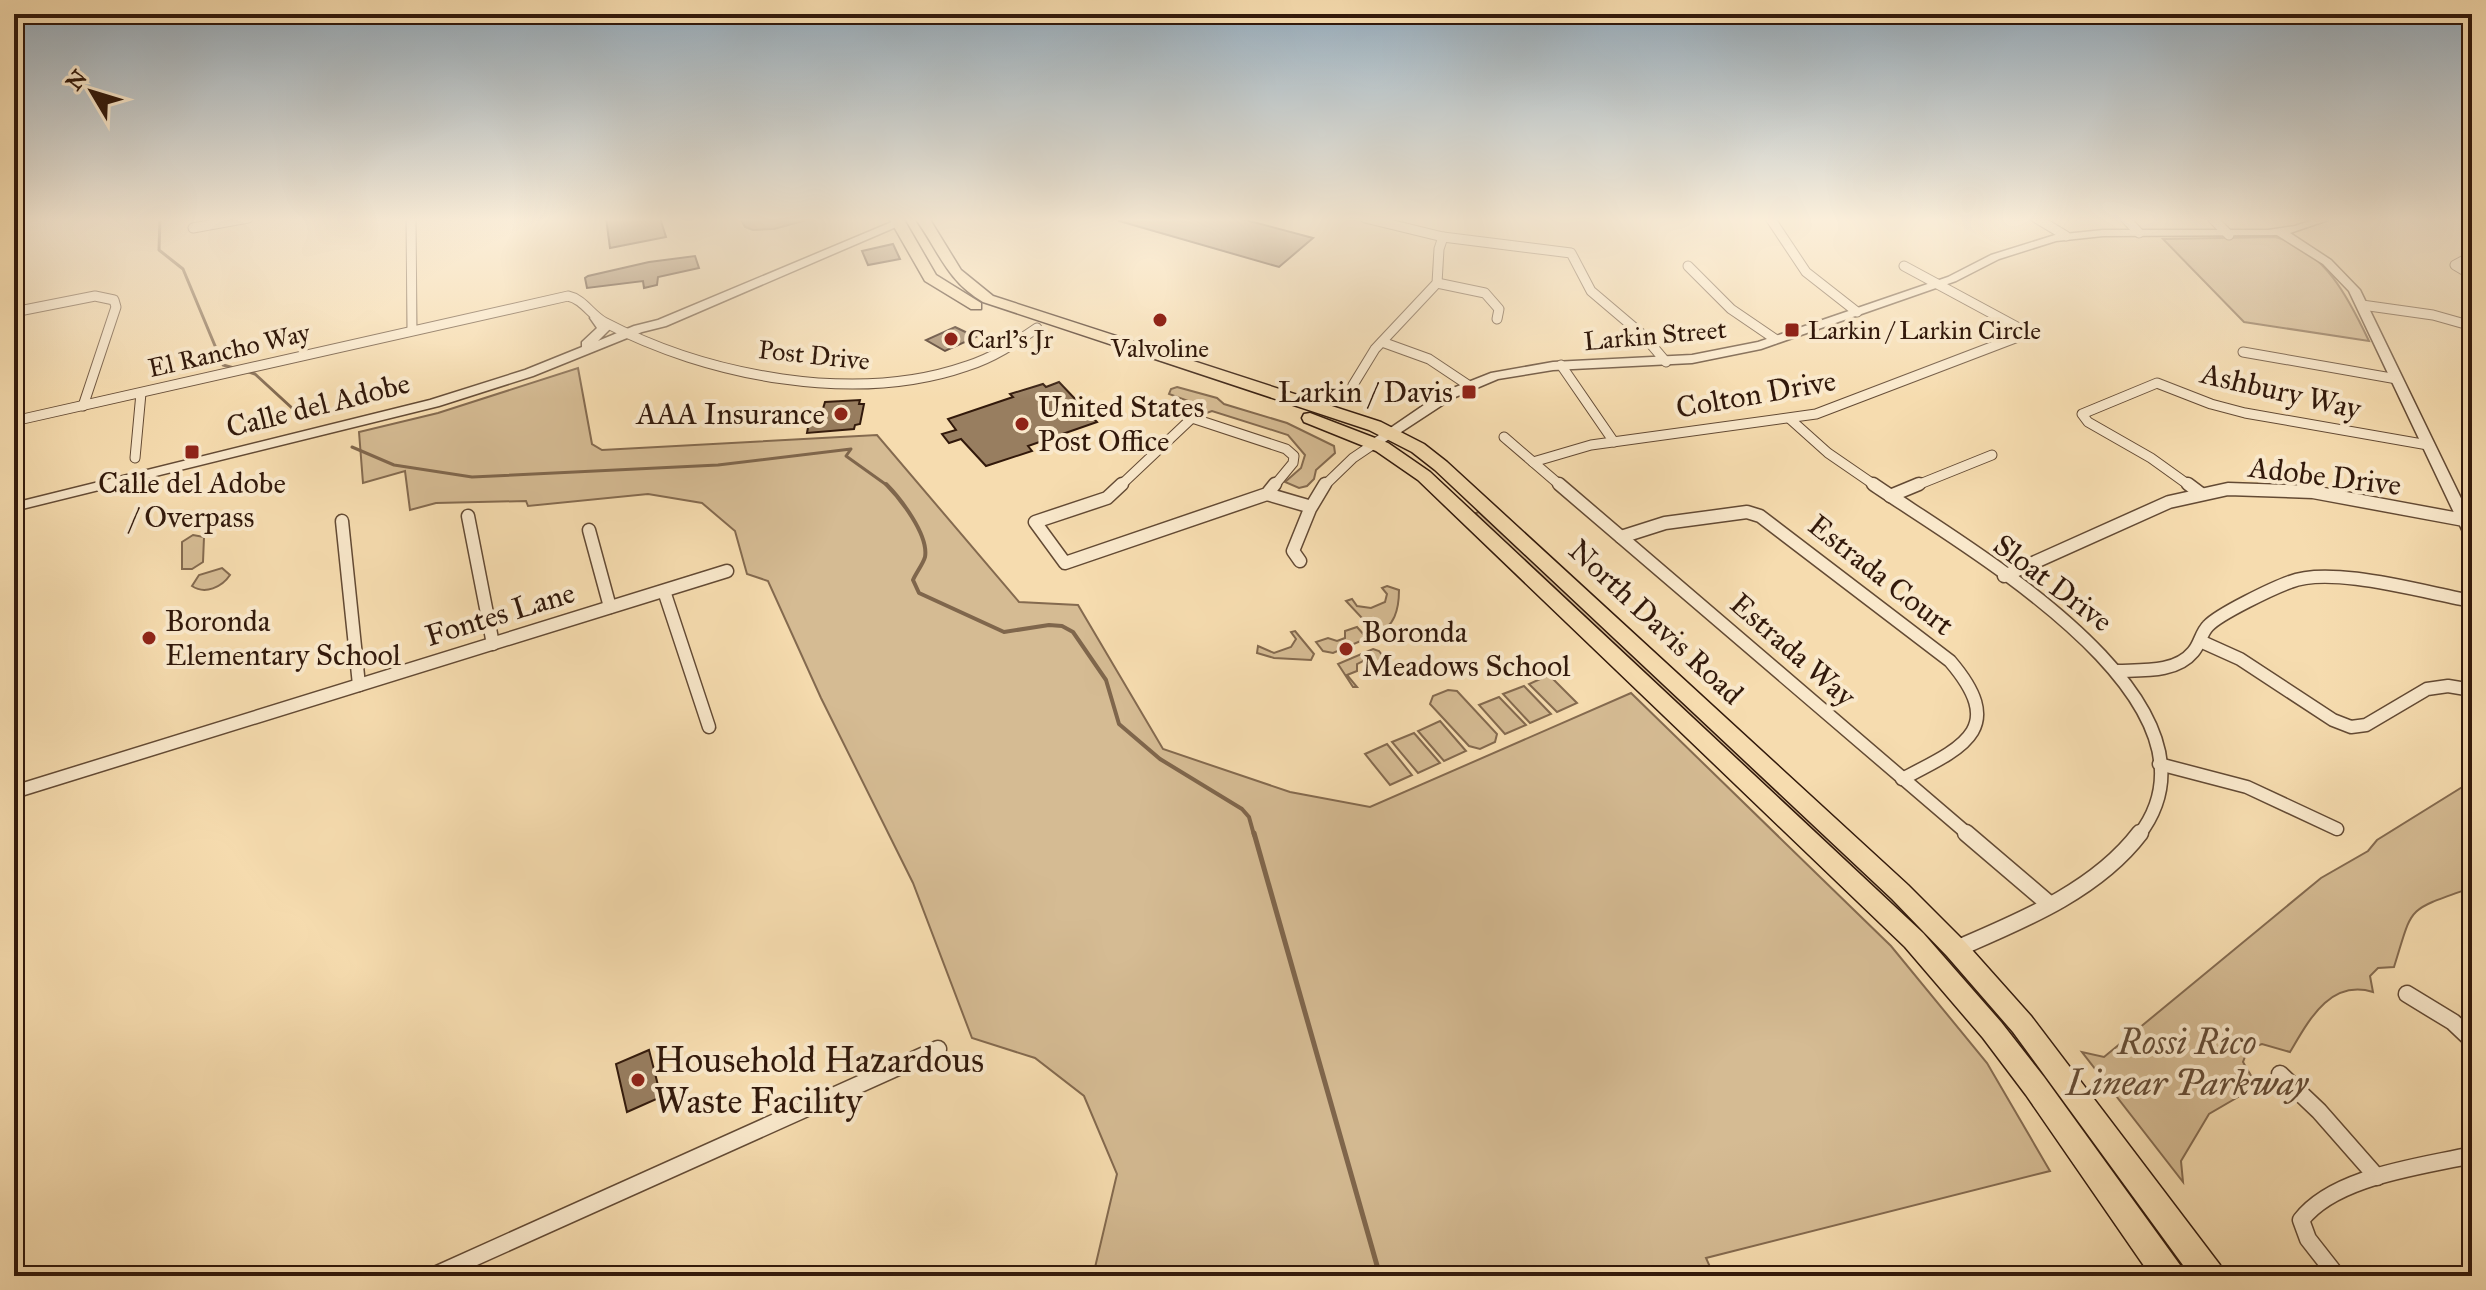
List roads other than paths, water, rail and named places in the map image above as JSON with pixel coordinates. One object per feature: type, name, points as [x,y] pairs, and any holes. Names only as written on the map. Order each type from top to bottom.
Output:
[{"type":"highway","name":"North Davis Road","points":[[930,278],[965,301],[1037,328],[1382,438],[1914,940],[2027,1074],[2169,1276]]},
{"type":"highway","name":"North Davis Road","points":[[957,278],[988,299],[1322,408],[1441,466],[1900,892],[1956,949],[2051,1061],[2209,1276]]},
{"type":"street","points":[[412,278],[412,330]]},
{"type":"street","points":[[633,331],[652,317],[742,278]]},
{"type":"street","points":[[633,331],[662,323],[764,278]]},
{"type":"street","points":[[1353,385],[1367,360],[1438,278]]},
{"type":"street","points":[[1584,278],[1591,291],[1644,336],[1666,362]]},
{"type":"street","points":[[1700,278],[1731,309],[1775,339]]},
{"type":"street","points":[[1810,278],[1857,312]]},
{"type":"street","points":[[1926,278],[1937,284]]},
{"type":"street","name":"Larkin Street","points":[[1300,561],[1293,551],[1310,502],[1337,471],[1443,397],[1468,385],[1513,372],[1561,365],[1666,362],[1736,351],[1950,278]]},
{"type":"street","points":[[2344,278],[2362,305],[2472,536]]},
{"type":"street","points":[[1437,283],[1485,293],[1499,309],[1497,319]]},
{"type":"street","name":"Colton Drive","points":[[1533,462],[1580,447],[1790,419],[1848,404],[2020,338],[2023,332],[1937,284]]},
{"type":"street","points":[[14,312],[95,296],[114,300],[116,307],[83,406]]},
{"type":"street","name":"El Rancho Way","points":[[14,421],[568,296],[579,298],[596,318],[633,331]]},
{"type":"street","points":[[2362,305],[2433,315],[2472,326]]},
{"type":"street","points":[[529,373],[596,338],[604,326],[596,318]]},
{"type":"street","name":"Post Drive","points":[[633,331],[686,359],[801,381],[855,385],[902,382],[961,368],[1009,347],[1037,328]]},
{"type":"street","name":"Calle del Adobe","points":[[14,507],[397,413],[529,373],[633,331]]},
{"type":"street","points":[[1382,342],[1429,359],[1468,385]]},
{"type":"street","points":[[2243,352],[2397,379]]},
{"type":"street","points":[[1561,365],[1614,442]]},
{"type":"street","name":"Ashbury Way","points":[[2200,493],[2151,458],[2088,422],[2082,414],[2157,383],[2211,404],[2245,413],[2428,445]]},
{"type":"street","points":[[135,458],[141,393]]},
{"type":"street","points":[[1270,491],[1293,463],[1291,452],[1192,418],[1107,498],[1035,522],[1065,563],[1270,491],[1310,502]]},
{"type":"street","name":"Sloat Drive","points":[[1790,419],[1819,445],[2076,627],[2118,671],[2142,707],[2159,764],[2154,808],[2133,845],[2107,867],[2048,903],[1956,949]]},
{"type":"street","name":"Estrada Way","points":[[1504,437],[2048,903]]},
{"type":"street","points":[[1890,496],[1992,455]]},
{"type":"street","name":"Adobe Drive","points":[[2004,576],[2169,502],[2200,493],[2247,488],[2288,490],[2464,520]]},
{"type":"street","name":"Estrada Court","points":[[1621,537],[1679,521],[1753,514],[1779,529],[1950,661],[1967,682],[1976,702],[1977,720],[1973,733],[1953,752],[1902,779]]},
{"type":"street","points":[[468,516],[493,644]]},
{"type":"street","points":[[342,521],[359,685]]},
{"type":"street","points":[[589,530],[610,607]]},
{"type":"street","name":"Fontes Lane","points":[[14,792],[727,571]]},
{"type":"street","points":[[2118,671],[2180,663],[2191,657],[2204,630],[2211,623],[2284,585],[2306,578],[2346,578],[2472,601]]},
{"type":"street","points":[[664,591],[709,727]]},
{"type":"street","points":[[2200,641],[2240,659],[2333,720],[2351,727],[2366,725],[2427,689],[2448,686],[2472,690]]},
{"type":"street","points":[[2159,764],[2247,787],[2337,829]]},
{"type":"street","points":[[2407,994],[2441,1014],[2472,1040]]},
{"type":"street","points":[[433,1276],[938,1049]]},
{"type":"street","points":[[2280,1074],[2319,1111],[2377,1177]]},
{"type":"street","points":[[2337,1276],[2304,1233],[2302,1216],[2337,1192],[2377,1177],[2472,1155]]},
{"type":"waterway","points":[[187,278],[223,365],[234,368]]},
{"type":"waterway","points":[[246,371],[255,374],[305,420]]},
{"type":"waterway","points":[[352,447],[394,465],[472,477],[718,465],[851,449],[846,456],[887,486]]},
{"type":"waterway","points":[[887,486],[906,507],[923,538],[925,557],[913,580],[919,593],[1004,632],[1049,625],[1062,626],[1073,632],[1106,680],[1119,724],[1160,759],[1242,809],[1249,817],[1254,835]]},
{"type":"waterway","points":[[1254,833],[1380,1276]]},
{"type":"place","name":"Valvoline","points":[[1160,320]]},
{"type":"place","name":"Larkin / Larkin Circle","points":[[1792,330]]},
{"type":"place","name":"Carl's Jr","points":[[951,339]]},
{"type":"place","name":"Larkin / Davis","points":[[1469,392]]},
{"type":"place","name":"AAA Insurance","points":[[841,414]]},
{"type":"place","name":"United States Post Office","points":[[1022,424]]},
{"type":"place","name":"Calle del Adobe / Overpass","points":[[192,452]]},
{"type":"place","name":"Boronda Elementary School","points":[[149,638]]},
{"type":"place","name":"Boronda Meadows School","points":[[1346,649]]},
{"type":"place","name":"Household Hazardous Waste Facility","points":[[638,1080]]},
{"type":"park label","name":"Rossi Rico Linear Parkway","points":[[2187,1062]]}]
